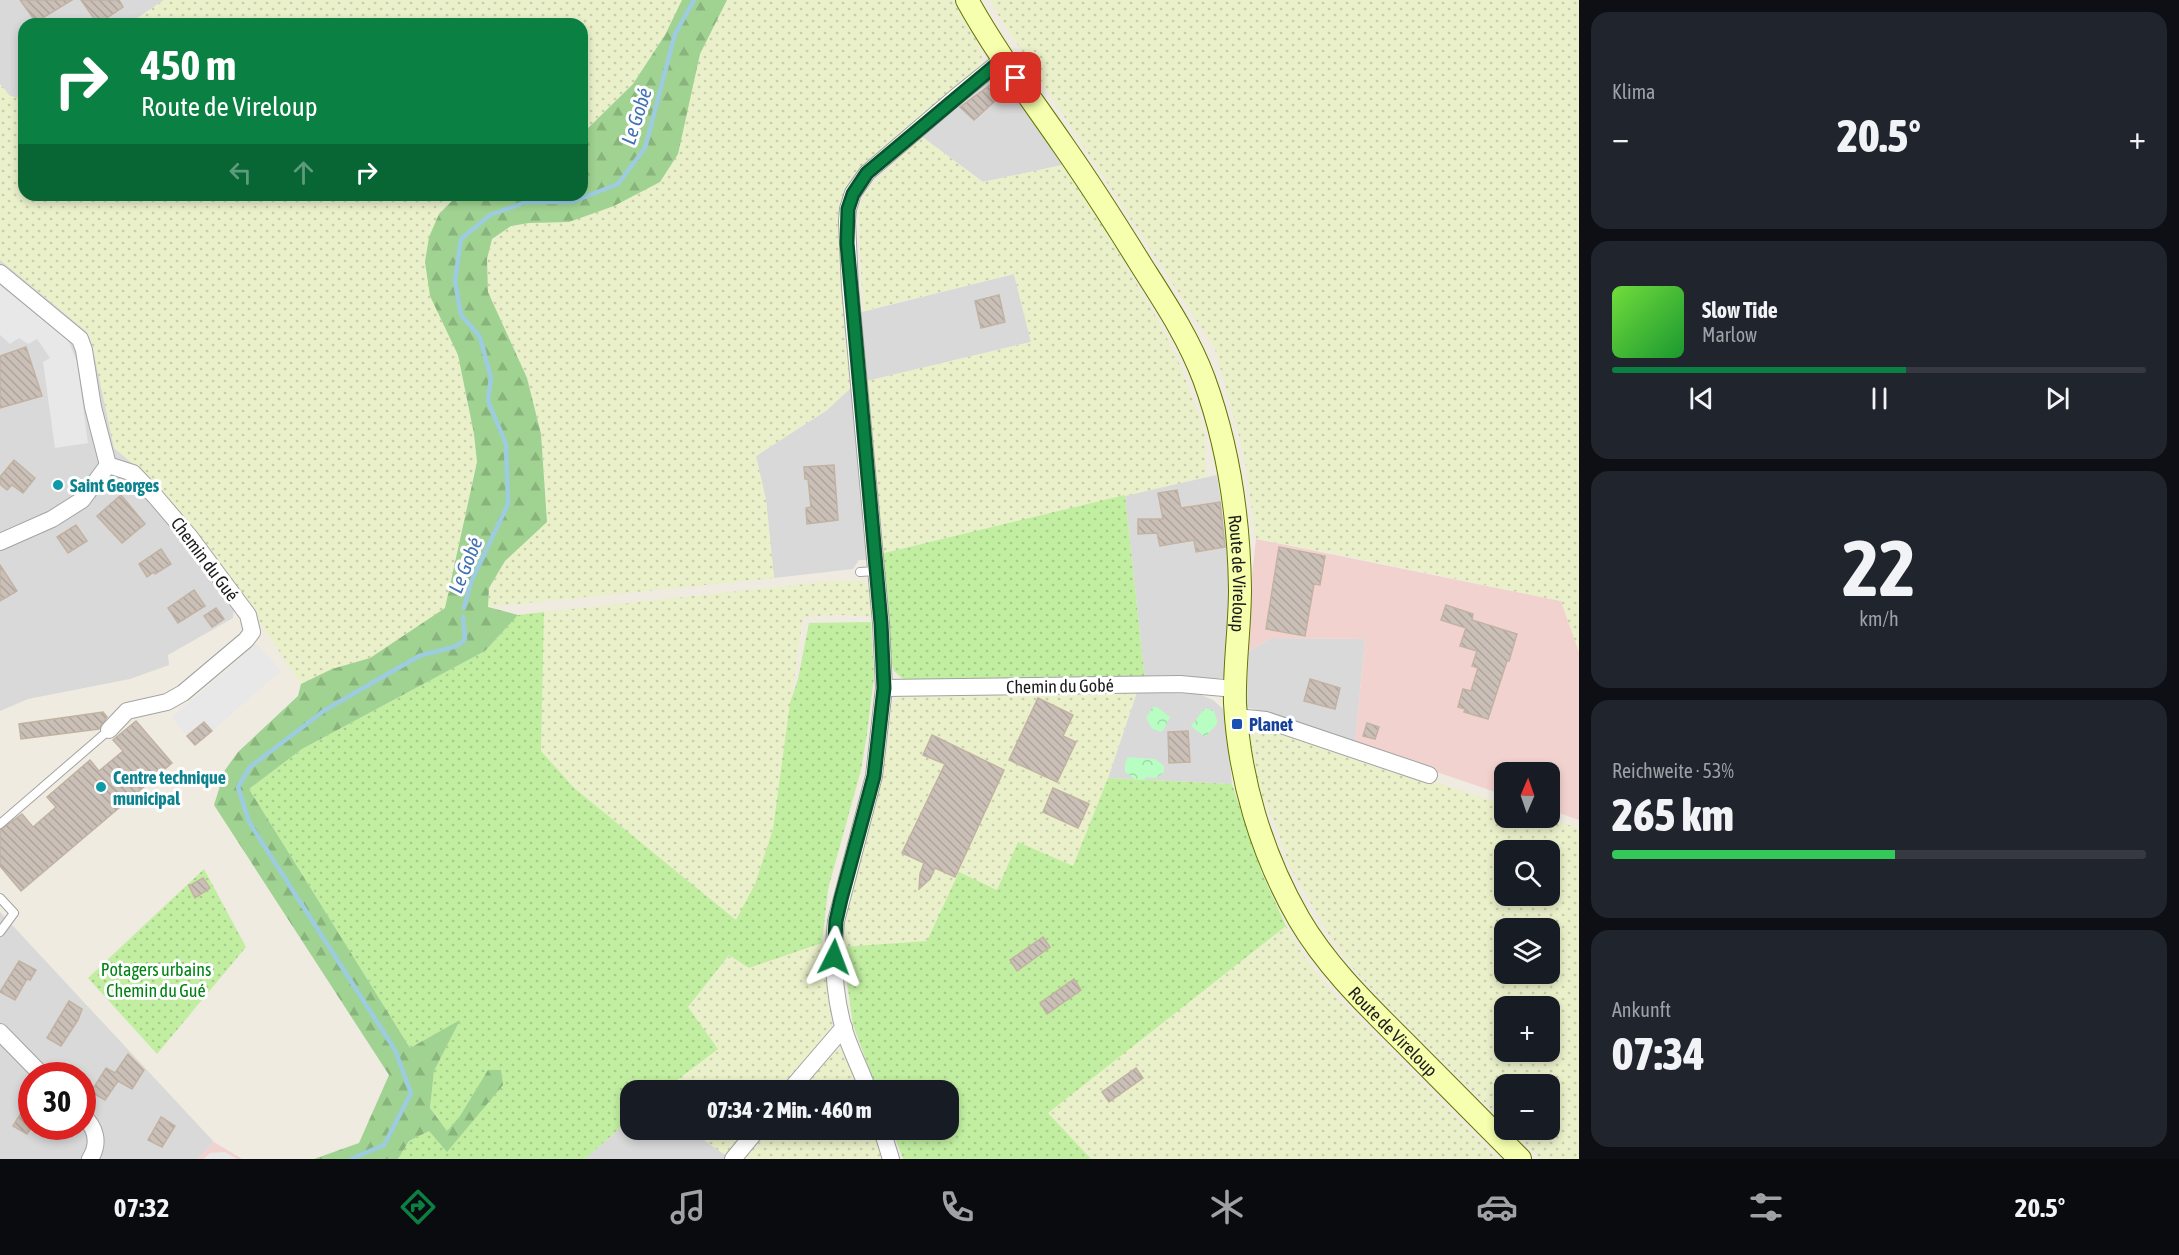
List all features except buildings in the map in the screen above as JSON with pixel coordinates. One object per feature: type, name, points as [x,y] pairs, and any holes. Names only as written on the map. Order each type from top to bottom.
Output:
[{"type":"main road","name":"Route de Vireloup","points":[[967,0],[1003,60],[1080,169],[1143,268],[1184,334],[1203,378],[1220,430],[1236,535],[1240,591],[1235,689],[1242,767],[1272,865],[1299,920],[1330,963],[1520,1159]]},
{"type":"street","points":[[864,1080],[844,1027],[834,969],[836,921],[874,776],[884,688],[881,623],[868,571],[850,287],[848,209],[853,194],[867,173],[1003,60]]},
{"type":"street","points":[[0,273],[80,339],[84,350],[93,407],[108,465],[82,500],[52,519],[0,542]]},
{"type":"street","name":"Chemin du Gué","points":[[108,465],[133,473],[155,496],[190,537],[248,615],[252,632],[246,640],[183,693],[167,702],[127,711],[109,730]]},
{"type":"street","name":"Chemin du Gobé","points":[[884,688],[1180,684],[1235,689]]},
{"type":"street","points":[[1236,717],[1266,720],[1429,775]]},
{"type":"street","points":[[799,1080],[844,1027]]},
{"type":"street","points":[[0,1032],[29,1062]]},
{"type":"street","points":[[90,1159],[95,1151],[96,1140]]},
{"type":"street","points":[[733,1159],[749,1140]]},
{"type":"street","points":[[885,1140],[891,1159]]},
{"type":"lane","points":[[0,824],[109,730]]},
{"type":"lane","points":[[0,898],[14,913],[0,932]]},
{"type":"shaded area","points":[[0,0],[164,0],[138,18],[18,18],[18,98],[10,96],[0,84]]},
{"type":"shaded area","points":[[1003,73],[1067,164],[983,182],[921,136],[986,79]]},
{"type":"shaded area","points":[[0,257],[87,332],[140,470],[234,608],[233,618],[168,655],[169,665],[130,679],[28,699],[0,711]]},
{"type":"shaded area","points":[[1014,274],[1031,342],[867,381],[858,313]]},
{"type":"shaded area","points":[[0,281],[67,337],[77,362],[88,443],[55,448],[43,362],[50,358],[37,339],[28,344],[19,338],[10,344],[0,335]]},
{"type":"shaded area","points":[[856,383],[867,560],[859,560],[853,569],[774,578],[766,500],[756,456],[827,410]]},
{"type":"shaded area","points":[[1217,475],[1231,571],[1227,675],[1223,678],[1145,680],[1125,495]]},
{"type":"shaded area","points":[[1256,539],[1561,601],[1579,652],[1579,820],[1560,813],[1560,762],[1494,762],[1494,792],[1355,744],[1365,639],[1271,638],[1248,652],[1250,593]]},
{"type":"shaded area","points":[[1271,638],[1365,639],[1355,744],[1247,707],[1248,652]]},
{"type":"shaded area","points":[[257,644],[281,671],[212,731],[204,722],[187,736],[172,717]]},
{"type":"shaded area","points":[[1137,692],[1199,694],[1213,700],[1223,709],[1232,784],[1108,778]]},
{"type":"shaded area","points":[[0,912],[214,1142],[198,1159],[0,1159]]},
{"type":"shaded area","points":[[620,1128],[620,1140],[704,1140],[728,1157],[726,1159],[585,1159]]},
{"type":"shaded area","points":[[214,1142],[242,1159],[198,1159]]},
{"type":"shaded area","points":[[225,1152],[237,1159],[203,1159],[210,1153]]},
{"type":"green space","points":[[164,0],[682,0],[665,35],[633,84],[588,128],[588,18],[138,18]]},
{"type":"green space","points":[[682,0],[727,0],[700,54],[678,154],[660,182],[614,206],[569,222],[511,226],[492,239],[487,259],[488,292],[527,378],[541,434],[547,522],[505,561],[489,588],[488,607],[518,615],[485,651],[302,749],[249,789],[410,1048],[460,1020],[434,1071],[430,1108],[447,1131],[460,1116],[488,1070],[501,1070],[503,1085],[447,1152],[429,1131],[409,1141],[398,1159],[314,1159],[359,1143],[389,1075],[214,805],[225,770],[238,752],[298,696],[301,684],[332,669],[370,658],[445,608],[477,462],[474,434],[458,355],[430,296],[425,262],[429,237],[439,214],[452,201],[588,201],[588,128],[633,84],[665,35]]},
{"type":"green space","points":[[727,0],[953,0],[982,50],[981,66],[849,187],[856,383],[827,410],[756,456],[766,500],[774,578],[488,607],[489,588],[505,561],[547,521],[541,434],[527,378],[488,292],[487,259],[492,239],[511,226],[569,222],[691,87],[700,54]]},
{"type":"green space","points":[[991,0],[1579,0],[1579,652],[1561,601],[1256,539],[1244,454],[1215,349],[995,10]]},
{"type":"green space","points":[[0,84],[10,96],[18,98],[18,201],[452,201],[439,214],[430,296],[458,355],[474,434],[477,462],[445,608],[370,658],[332,669],[301,684],[247,603],[140,470],[114,448],[91,340],[87,332],[0,260]]},
{"type":"green space","points":[[921,136],[983,182],[1067,164],[1159,322],[1181,367],[1205,433],[1206,477],[880,554],[867,381],[1031,342],[1014,274],[863,311],[858,210],[867,189]]},
{"type":"green space","points":[[1125,495],[1145,680],[906,682],[894,671],[891,662],[880,554]]},
{"type":"green space","points":[[834,581],[864,581],[871,588],[874,617],[839,615],[803,617],[773,829],[755,884],[736,920],[574,788],[541,751],[544,612]]},
{"type":"green space","points":[[544,612],[541,751],[574,788],[736,920],[755,884],[773,829],[790,703],[798,679],[809,623],[871,622],[874,677],[861,770],[828,889],[822,943],[749,968],[729,955],[688,1007],[718,1049],[677,1080],[620,1080],[620,1128],[585,1159],[398,1159],[409,1141],[429,1131],[447,1151],[460,1116],[447,1131],[430,1108],[434,1071],[459,1021],[410,1048],[249,789],[302,749],[485,651],[518,615]]},
{"type":"green space","points":[[1137,692],[1108,778],[1073,867],[997,890],[959,872],[928,941],[842,947],[848,909],[886,753],[892,704],[898,697]]},
{"type":"green space","points":[[1153,707],[1157,707],[1170,717],[1161,732],[1152,728],[1146,718]]},
{"type":"green space","points":[[1205,708],[1214,711],[1218,723],[1205,737],[1191,726]]},
{"type":"green space","points":[[1258,728],[1284,731],[1494,802],[1494,828],[1560,828],[1560,822],[1579,828],[1579,1159],[1540,1159],[1521,1140],[1560,1140],[1560,1074],[1494,1074],[1494,1113],[1387,1006],[1351,966],[1329,935],[1289,865],[1275,823],[1253,779],[1247,742]]},
{"type":"green space","points":[[1128,757],[1155,759],[1164,766],[1164,772],[1156,778],[1135,779],[1125,772]]},
{"type":"green space","points":[[1108,778],[1232,784],[1261,871],[1286,926],[1048,1113],[1091,1159],[903,1159],[896,1140],[959,1140],[959,1080],[873,1080],[853,1025],[842,947],[927,941],[959,872],[997,890],[1018,842],[1073,866]]},
{"type":"green space","name":"Potagers urbains Chemin du Gué","points":[[204,869],[246,947],[157,1054],[88,978]]},
{"type":"green space","points":[[1286,926],[1305,958],[1332,992],[1499,1159],[1091,1159],[1047,1113]]},
{"type":"green space","points":[[822,943],[836,1019],[826,1038],[791,1080],[677,1080],[718,1049],[688,1007],[730,955],[749,968]]},
{"type":"green space","points":[[838,1049],[846,1052],[856,1080],[807,1080],[830,1052]]},
{"type":"green space","points":[[704,1140],[742,1140],[728,1157]]},
{"type":"green space","points":[[758,1140],[876,1140],[882,1159],[742,1159]]},
{"type":"waterway","name":"Le Gobé","points":[[588,196],[618,184],[645,148],[675,34],[694,0]]},
{"type":"waterway","name":"Le Gobé","points":[[464,608],[471,582],[508,504],[506,444],[488,401],[491,378],[480,337],[461,315],[455,281],[461,239],[490,215],[526,202],[575,201]]},
{"type":"waterway","name":"Le Gobé","points":[[351,1159],[384,1145],[411,1093],[395,1050],[249,822],[238,787],[250,767],[325,710],[419,656],[457,646],[465,639],[463,617]]},
{"type":"place","name":"Saint Georges","points":[[58,485]]},
{"type":"place","name":"Planet","points":[[1237,724]]},
{"type":"place","name":"Centre technique municipal","points":[[101,787]]},
{"type":"route","points":[[834,957],[836,921],[878,756],[884,688],[881,623],[850,287],[847,243],[848,209],[853,194],[867,173],[997,64],[1003,60],[1016,78]]}]
